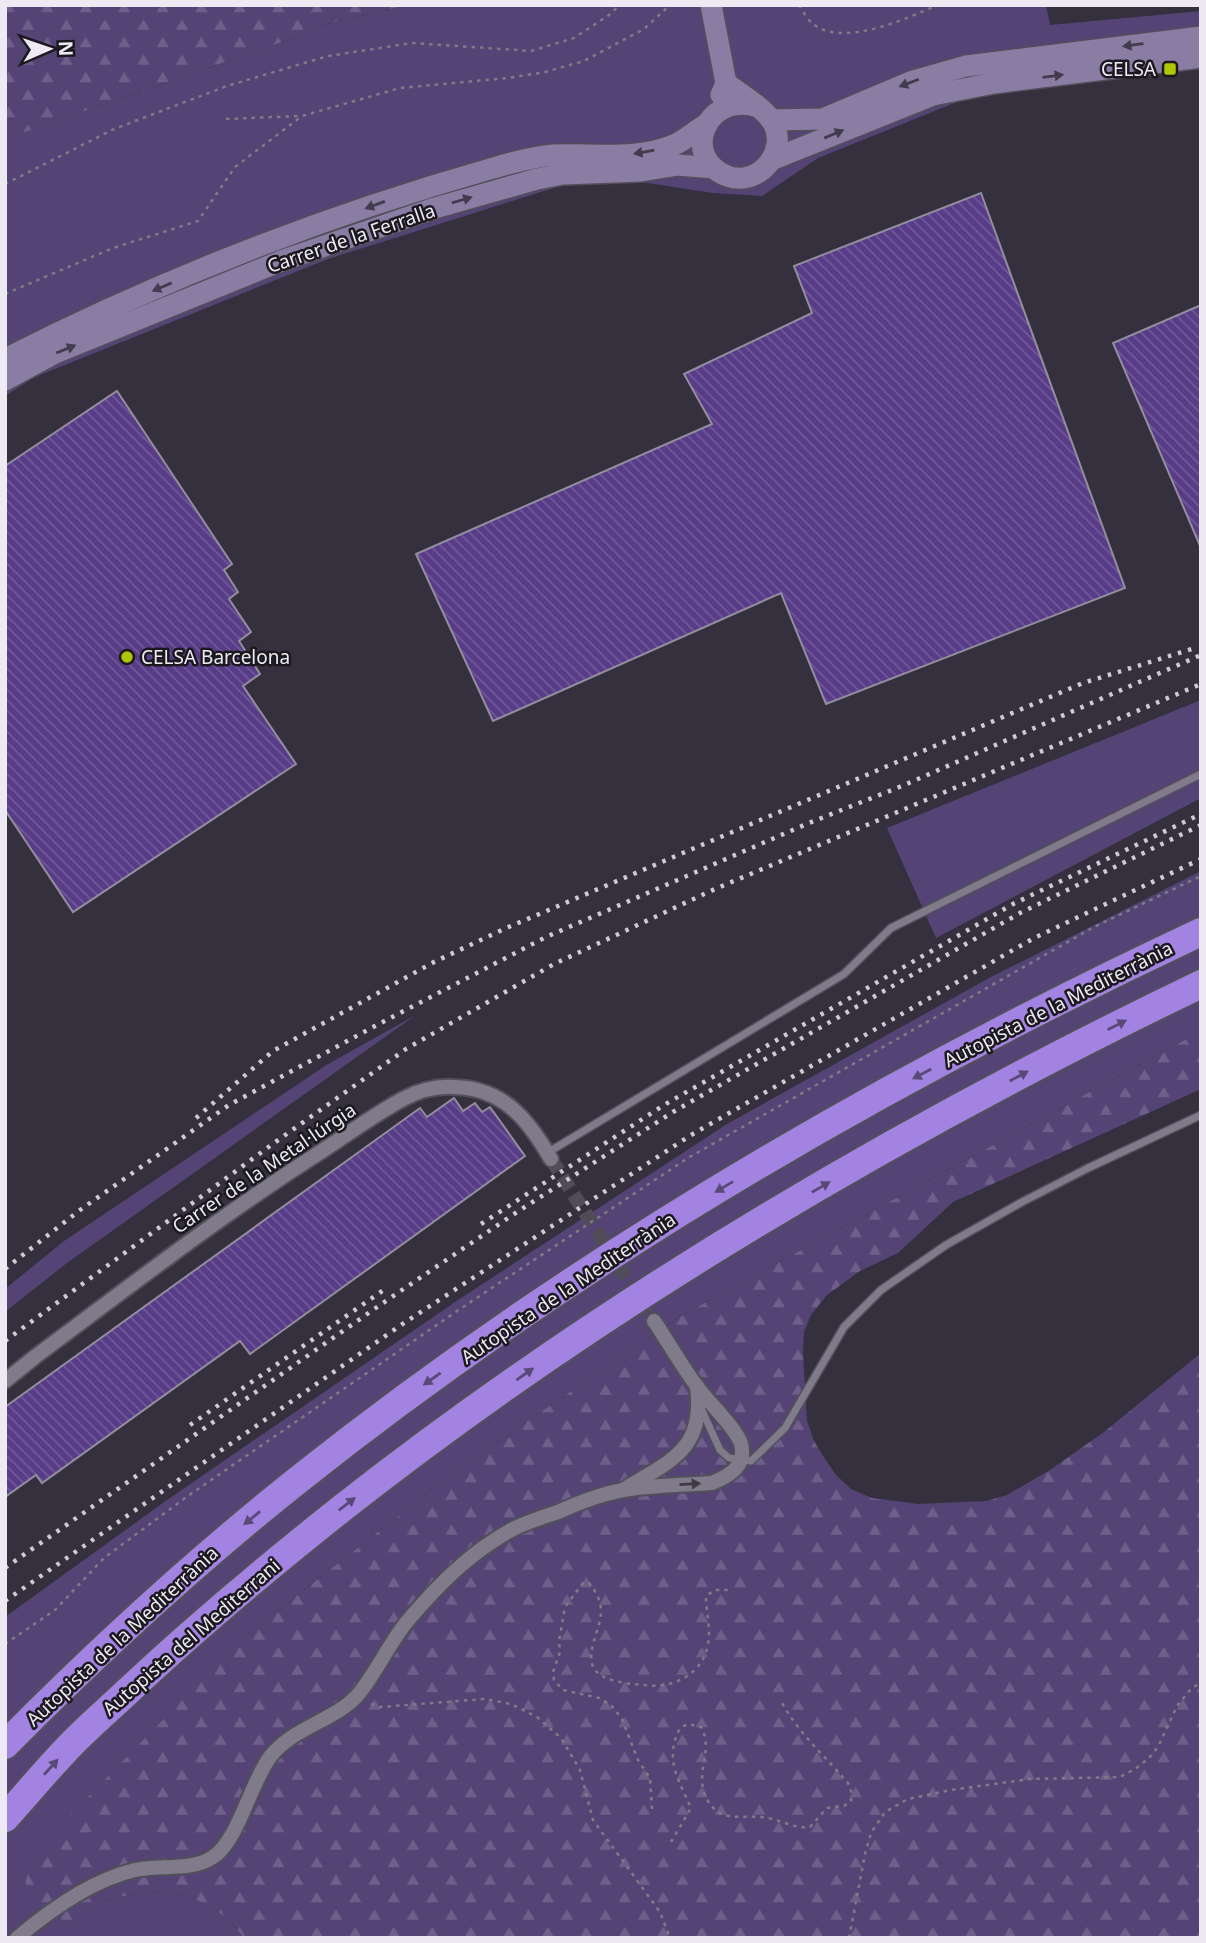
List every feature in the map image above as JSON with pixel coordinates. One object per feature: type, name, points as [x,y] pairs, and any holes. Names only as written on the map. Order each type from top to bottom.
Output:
[{"type":"highway","name":"Autopista de la Mediterrània","points":[[5,1745],[92,1659],[240,1528],[356,1435],[505,1328],[692,1206],[840,1119],[979,1043],[1201,932]]},
{"type":"highway","name":"Autopista del Mediterrani","points":[[5,1818],[66,1749],[160,1661],[248,1585],[390,1471],[583,1334],[693,1263],[951,1112],[1201,984]]},
{"type":"street","points":[[711,5],[726,83],[709,119],[703,148],[714,168],[734,178],[745,178],[755,175],[771,160],[775,153],[777,136],[763,113],[726,83]]},
{"type":"street","points":[[709,119],[722,107],[733,104],[763,113],[823,119],[913,81],[965,66],[1201,37]]},
{"type":"street","points":[[771,160],[933,95],[994,83],[1201,57]]},
{"type":"street","name":"Carrer de la Ferralla","points":[[5,359],[116,306],[250,250],[399,197],[492,168],[550,156],[618,156],[646,153],[674,145],[709,119]]},
{"type":"street","name":"Carrer de la Ferralla","points":[[5,380],[55,354],[281,261],[435,208],[563,174],[641,172],[678,165],[714,168]]},
{"type":"street","name":"Carrer de la Metal·lúrgia","points":[[5,1381],[256,1194],[402,1099],[436,1088],[454,1087],[492,1095],[510,1105],[523,1118],[549,1156]]},
{"type":"street","points":[[622,1490],[712,1483],[732,1473],[740,1461],[742,1445],[738,1437],[696,1386],[654,1321]]},
{"type":"street","points":[[17,1938],[52,1908],[95,1886],[135,1870],[197,1864],[215,1857],[235,1831],[245,1802],[270,1756],[284,1742],[331,1716],[354,1698],[407,1622],[451,1573],[514,1529],[622,1490],[681,1454],[695,1426],[699,1402],[696,1386]]},
{"type":"lane","points":[[549,1156],[845,974],[891,928],[1201,774]]},
{"type":"lane","points":[[699,1402],[720,1450],[729,1458],[751,1461],[785,1428],[844,1326],[881,1290],[946,1245],[1021,1202],[1201,1115]]},
{"type":"path","points":[[5,184],[114,129],[227,86],[328,56],[412,43],[531,51],[574,38],[619,5]]},
{"type":"path","points":[[226,119],[302,116],[400,88],[545,72],[584,61],[645,29],[670,5]]},
{"type":"path","points":[[799,5],[813,24],[839,35],[871,29],[938,5]]},
{"type":"path","points":[[5,294],[113,248],[198,221],[235,167],[302,116]]},
{"type":"path","points":[[5,1644],[55,1610],[104,1558],[185,1498],[460,1309],[688,1158],[1094,927],[1201,876]]},
{"type":"path","points":[[652,1809],[650,1778],[638,1760],[622,1718],[611,1705],[599,1698],[563,1690],[554,1681],[553,1672],[559,1652],[565,1607],[583,1583],[589,1583],[598,1596],[601,1612],[591,1655],[592,1665],[599,1675],[628,1683],[659,1687],[690,1676],[703,1658],[709,1643],[706,1596],[715,1590],[729,1590]]},
{"type":"path","points":[[849,1938],[864,1854],[871,1833],[885,1812],[908,1799],[951,1790],[1030,1779],[1120,1777],[1149,1758],[1158,1747],[1177,1706],[1191,1689],[1201,1682]]},
{"type":"path","points":[[354,1698],[380,1707],[485,1699],[510,1704],[537,1717],[561,1738],[580,1770],[593,1820],[660,1912],[670,1938]]},
{"type":"path","points":[[671,1842],[691,1808],[673,1766],[671,1747],[680,1728],[688,1724],[701,1727],[705,1735],[701,1783],[713,1808],[722,1815],[767,1817],[800,1828],[810,1827],[827,1808],[845,1806],[851,1801],[852,1791],[848,1783],[811,1743],[781,1701]]},
{"type":"green space","points":[[5,5],[407,5],[322,25],[297,37],[5,139]]},
{"type":"green space","points":[[407,5],[1046,5],[1050,25],[1201,11],[1201,69],[972,96],[818,158],[762,196],[713,193],[595,175],[328,259],[35,377],[5,396],[5,139],[297,37],[322,25]]},
{"type":"green space","points":[[1201,700],[1201,798],[936,938],[887,828]]},
{"type":"green space","points":[[1201,871],[1201,1031],[679,1317],[458,1469],[244,1637],[65,1927],[83,1911],[106,1901],[147,1893],[172,1893],[217,1911],[232,1923],[243,1938],[5,1938],[5,1617],[167,1500],[458,1300],[727,1124],[991,977]]},
{"type":"green space","points":[[416,1015],[67,1263],[5,1312],[5,1289],[64,1241],[328,1064]]},
{"type":"green space","points":[[1201,1031],[1201,1089],[953,1202],[898,1253],[860,1271],[827,1295],[811,1315],[804,1332],[803,1353],[807,1421],[814,1441],[836,1475],[851,1489],[872,1498],[918,1504],[986,1501],[1007,1495],[1050,1470],[1104,1432],[1201,1353],[1201,1938],[243,1938],[232,1923],[208,1906],[172,1893],[133,1895],[106,1901],[80,1913],[65,1927],[43,1924],[28,1907],[26,1883],[40,1846],[244,1637],[458,1469],[679,1317]]},
{"type":"building","points":[[981,193],[1125,588],[826,704],[781,593],[493,721],[416,554],[712,424],[684,374],[812,313],[794,266]]},
{"type":"building","points":[[1201,305],[1201,548],[1113,343]]},
{"type":"building","name":"CELSA Barcelona","points":[[117,391],[232,564],[224,570],[238,592],[229,599],[251,632],[239,641],[260,674],[243,686],[296,764],[73,912],[5,810],[5,466]]},
{"type":"building","points":[[454,1098],[463,1111],[475,1103],[482,1112],[490,1107],[525,1156],[250,1354],[240,1341],[42,1483],[36,1475],[5,1497],[5,1407],[420,1108],[427,1117]]},
{"type":"tunnel","points":[[551,1159],[654,1321]]},
{"type":"railway","points":[[196,1118],[273,1051],[434,962],[504,929],[1083,683],[1198,647]]},
{"type":"railway","points":[[5,1269],[80,1210],[229,1105],[546,937],[1201,655]]},
{"type":"railway","points":[[5,1341],[406,1049],[554,964],[715,889],[1201,684]]},
{"type":"railway","points":[[481,1224],[664,1105],[1013,904],[1201,814]]},
{"type":"railway","points":[[5,1568],[380,1305],[517,1212],[673,1112],[1020,913],[1201,825]]},
{"type":"railway","points":[[5,1601],[404,1323],[691,1135],[1034,938],[1201,859]]},
{"type":"railway","points":[[190,1425],[385,1289]]},
{"type":"place","name":"CELSA","points":[[1170,69]]},
{"type":"place","name":"CELSA Barcelona","points":[[127,657]]}]
